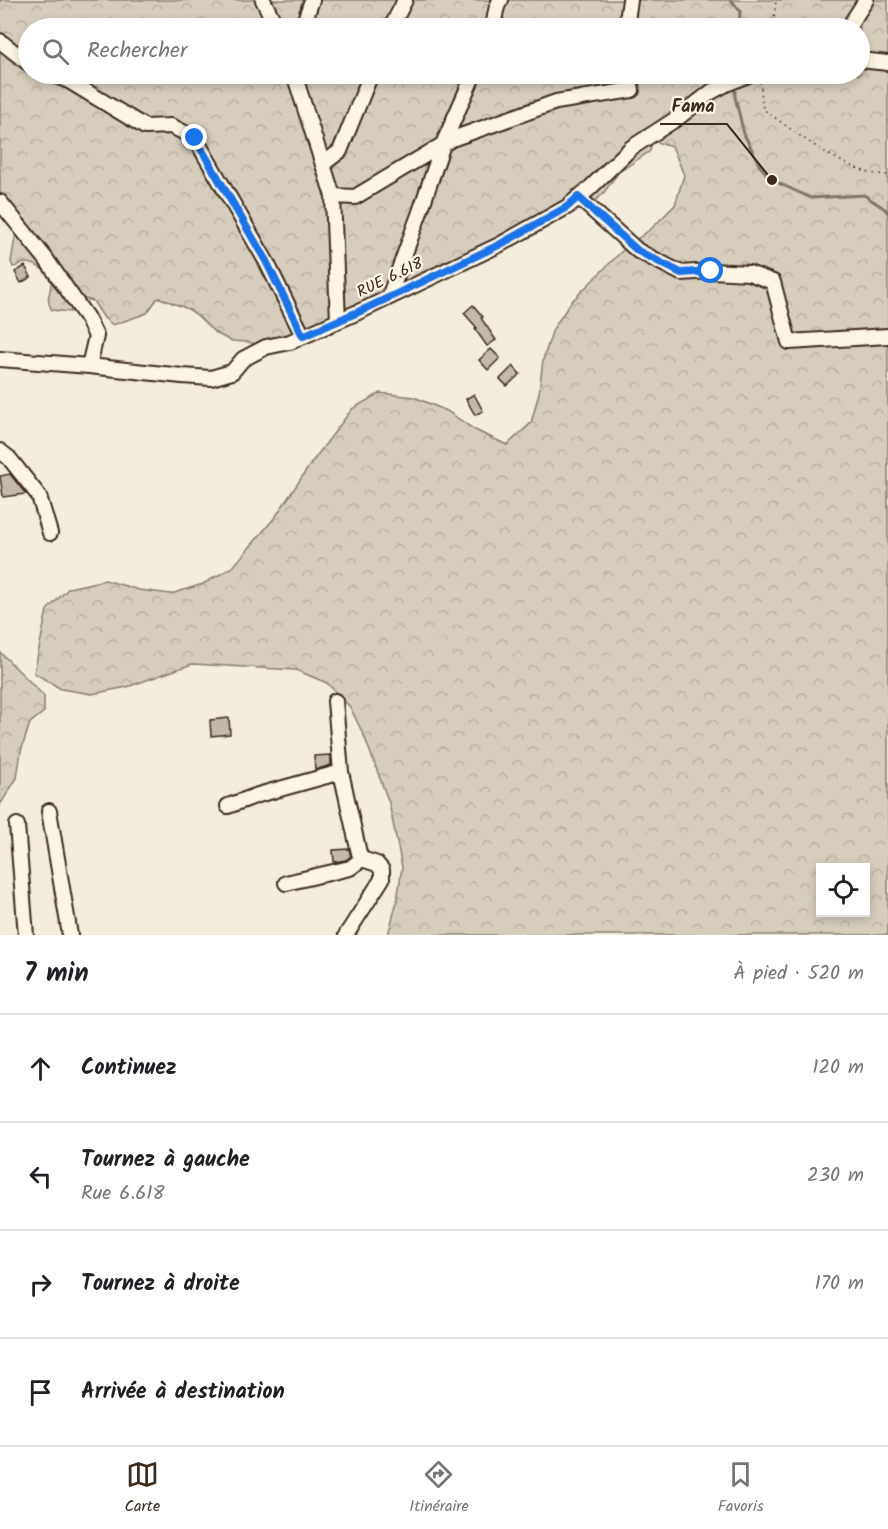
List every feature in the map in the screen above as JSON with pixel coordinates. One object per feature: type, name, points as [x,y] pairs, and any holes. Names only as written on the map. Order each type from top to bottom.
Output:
[{"type":"street","points":[[263,0],[272,18]]},
{"type":"street","points":[[306,18],[312,0]]},
{"type":"street","points":[[396,18],[405,0]]},
{"type":"street","points":[[496,18],[498,3],[501,0]]},
{"type":"street","points":[[627,18],[630,0]]},
{"type":"street","points":[[854,18],[866,0]]},
{"type":"street","points":[[0,41],[18,55]]},
{"type":"street","points":[[870,61],[888,63]]},
{"type":"street","points":[[74,84],[146,127],[171,126],[195,138],[266,261],[303,336]]},
{"type":"street","points":[[297,84],[333,196],[338,321]]},
{"type":"street","points":[[323,164],[340,151],[368,84]]},
{"type":"street","points":[[388,297],[443,144],[470,84]]},
{"type":"street","points":[[333,196],[355,198],[452,139],[556,102],[632,90],[630,84]]},
{"type":"street","name":"RUE 6.618","points":[[0,359],[211,378],[232,372],[243,359],[266,347],[290,342],[338,321],[499,245],[567,207],[631,148],[726,84]]},
{"type":"street","points":[[578,197],[638,251],[681,273],[711,271],[749,273],[773,282],[789,342],[888,336]]},
{"type":"street","points":[[0,202],[46,259],[87,318],[96,336],[89,366]]},
{"type":"street","points":[[0,451],[9,458],[39,496],[50,533]]},
{"type":"street","points":[[335,701],[341,772],[362,859]]},
{"type":"street","points":[[228,806],[258,795],[341,772]]},
{"type":"street","points":[[49,811],[70,935]]},
{"type":"street","points":[[17,825],[26,935]]},
{"type":"street","points":[[286,883],[350,868],[362,859]]},
{"type":"street","points":[[346,935],[382,879],[382,870],[377,864],[362,859]]},
{"type":"path","points":[[773,18],[776,0]]},
{"type":"path","points":[[760,84],[763,109],[796,133],[838,160],[867,172],[888,175]]},
{"type":"green space","points":[[0,0],[888,0],[888,935],[388,935],[397,901],[402,867],[389,803],[365,738],[350,707],[327,683],[296,670],[192,664],[127,687],[92,694],[61,689],[34,673],[47,610],[69,588],[105,580],[139,590],[171,594],[203,584],[233,567],[276,516],[312,462],[352,409],[380,393],[414,397],[447,411],[475,430],[507,445],[531,423],[539,393],[543,360],[553,329],[571,302],[625,248],[652,228],[675,205],[684,175],[672,146],[652,141],[650,151],[618,173],[602,195],[591,204],[541,228],[510,248],[482,255],[294,335],[259,345],[231,341],[214,332],[188,309],[160,298],[147,313],[113,325],[104,318],[93,301],[85,299],[70,312],[52,310],[48,299],[51,282],[47,274],[39,267],[30,264],[25,263],[13,267],[11,262],[17,226],[0,195]]},
{"type":"green space","points":[[0,652],[44,696],[44,712],[30,723],[21,751],[17,778],[0,805]]},
{"type":"building","points":[[25,266],[31,277],[21,283],[15,272]]},
{"type":"building","points":[[473,305],[496,340],[487,346],[475,329],[477,328],[464,313]]},
{"type":"building","points":[[491,349],[500,358],[488,370],[479,360]]},
{"type":"building","points":[[513,366],[520,374],[507,386],[500,379]]},
{"type":"building","points":[[474,394],[483,411],[475,415],[466,399]]},
{"type":"building","points":[[10,474],[26,494],[3,497],[0,476]]},
{"type":"building","points":[[229,718],[230,734],[211,736],[210,720]]},
{"type":"building","points":[[331,755],[331,765],[315,770],[314,756]]},
{"type":"building","points":[[349,849],[351,856],[346,860],[334,862],[333,850]]},
{"type":"waterway","points":[[731,0],[740,11],[740,18]]},
{"type":"waterway","points":[[735,84],[735,97],[744,134],[760,166],[772,180],[811,198],[864,195],[888,213]]},
{"type":"place","name":"Fama","points":[[772,180]]},
{"type":"route","points":[[195,138],[266,261],[303,336],[499,245],[567,207],[578,197],[638,251],[681,273],[711,271]]}]
